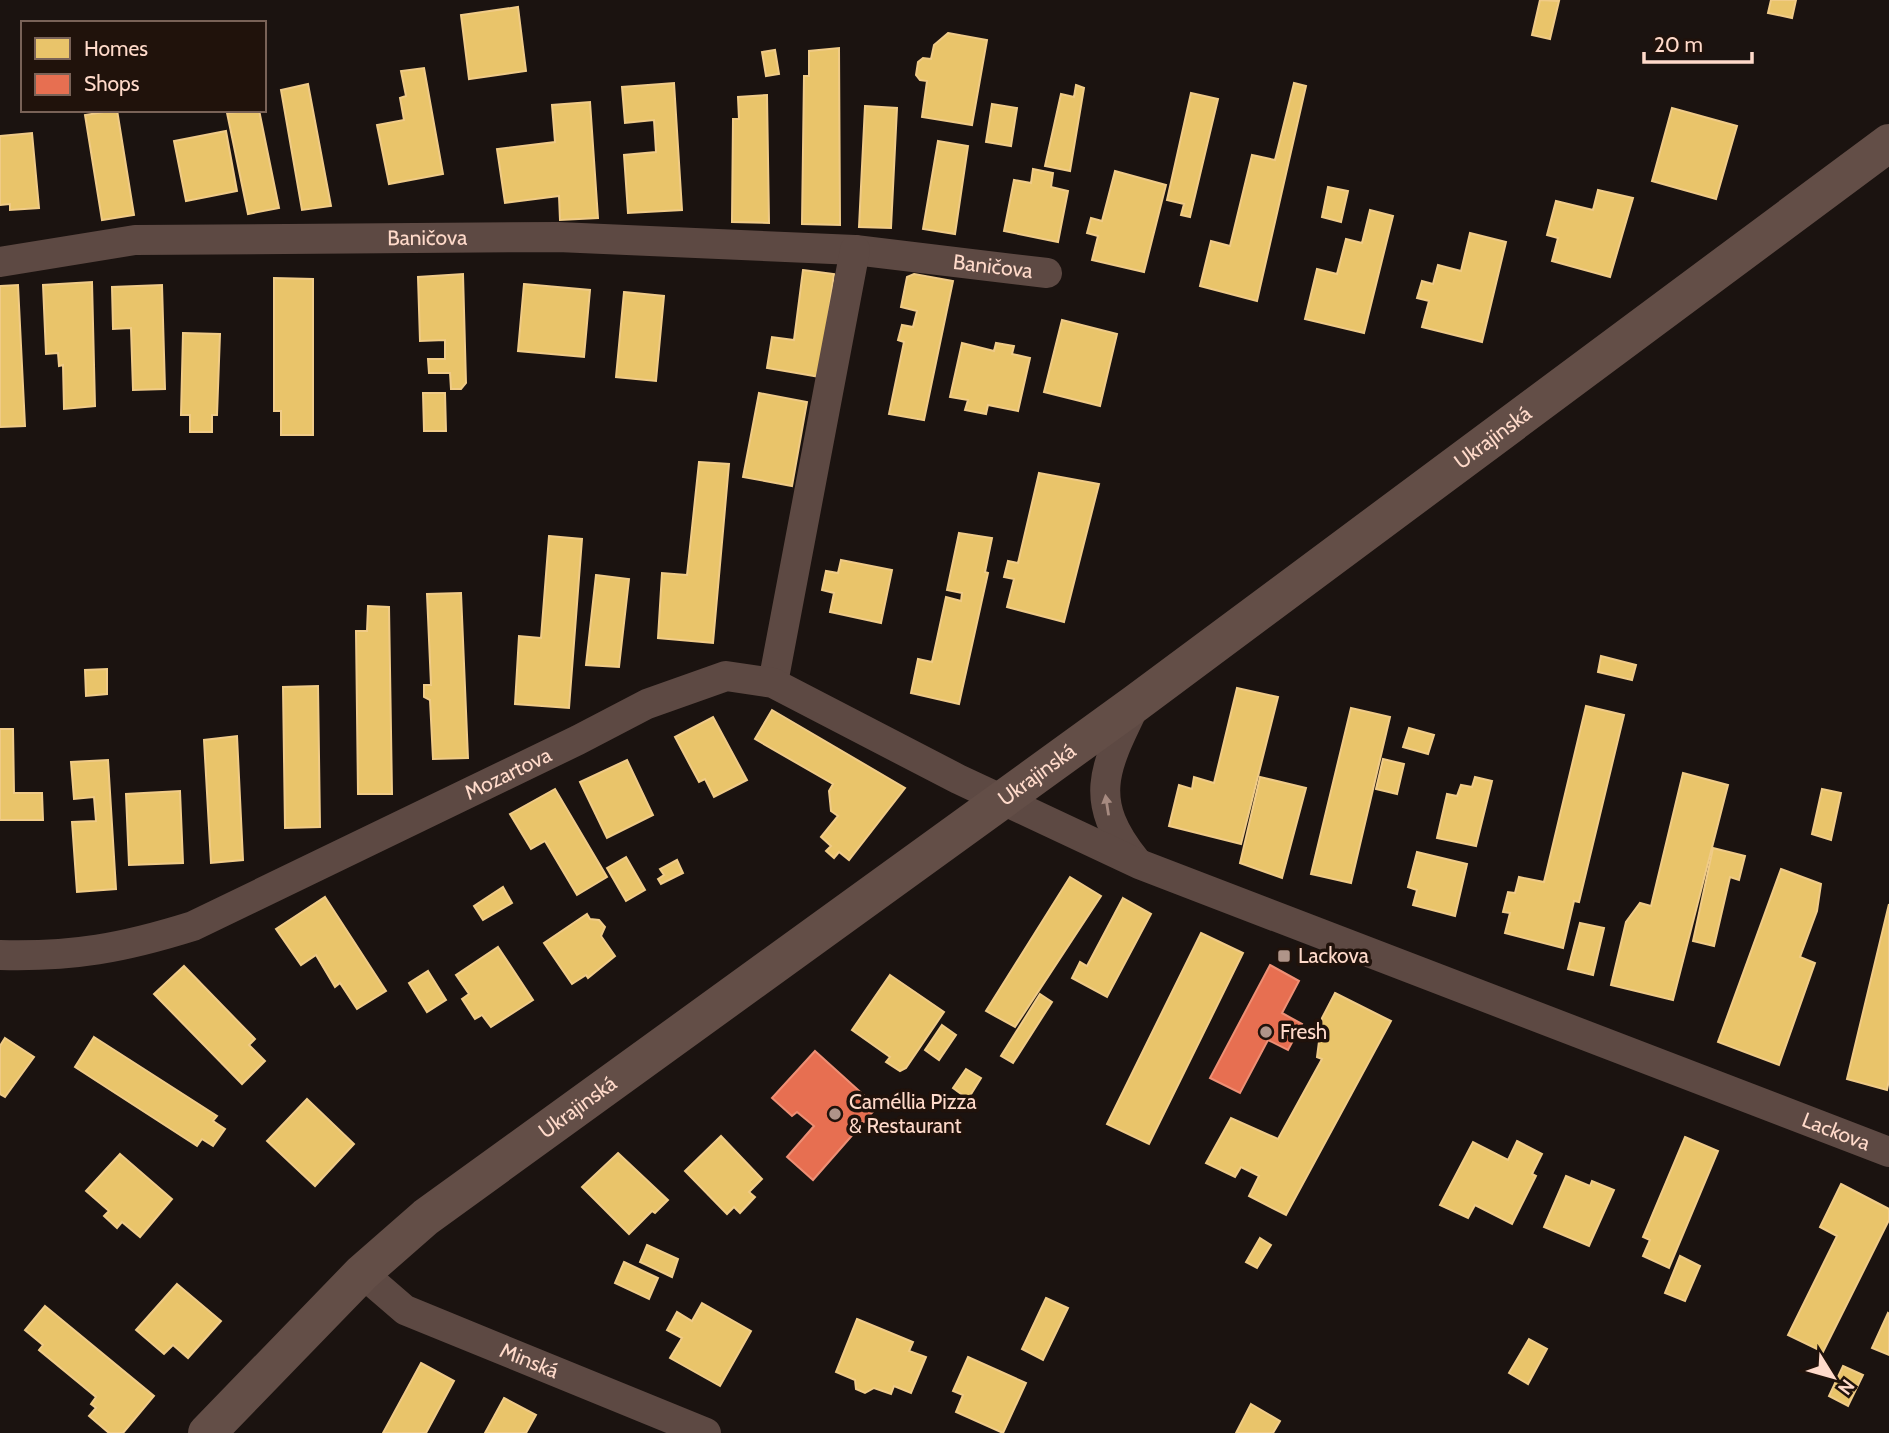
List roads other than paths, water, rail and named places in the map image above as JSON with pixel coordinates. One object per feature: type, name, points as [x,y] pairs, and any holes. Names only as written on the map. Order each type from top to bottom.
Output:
[{"type":"main road","name":"Ukrajinská","points":[[207,1433],[362,1273],[426,1217],[1136,703],[1889,144]]},
{"type":"street","name":"Baničova","points":[[0,262],[135,240],[558,237],[855,250],[1047,272]]},
{"type":"street","points":[[773,683],[855,250]]},
{"type":"street","name":"Mozartova","points":[[0,955],[54,956],[127,946],[193,926],[647,704],[726,676],[773,683],[1003,800]]},
{"type":"street","points":[[1136,703],[1113,750],[1104,786],[1106,811],[1116,837],[1139,863]]},
{"type":"street","name":"Lackova","points":[[1003,800],[1139,863],[1889,1152]]},
{"type":"street","name":"Minská","points":[[362,1273],[405,1310],[706,1433]]},
{"type":"place","name":"Lackova","points":[[1284,956]]},
{"type":"place","name":"Fresh","points":[[1266,1032]]},
{"type":"place","name":"Caméllia Pizza & Restaurant","points":[[835,1114]]}]
